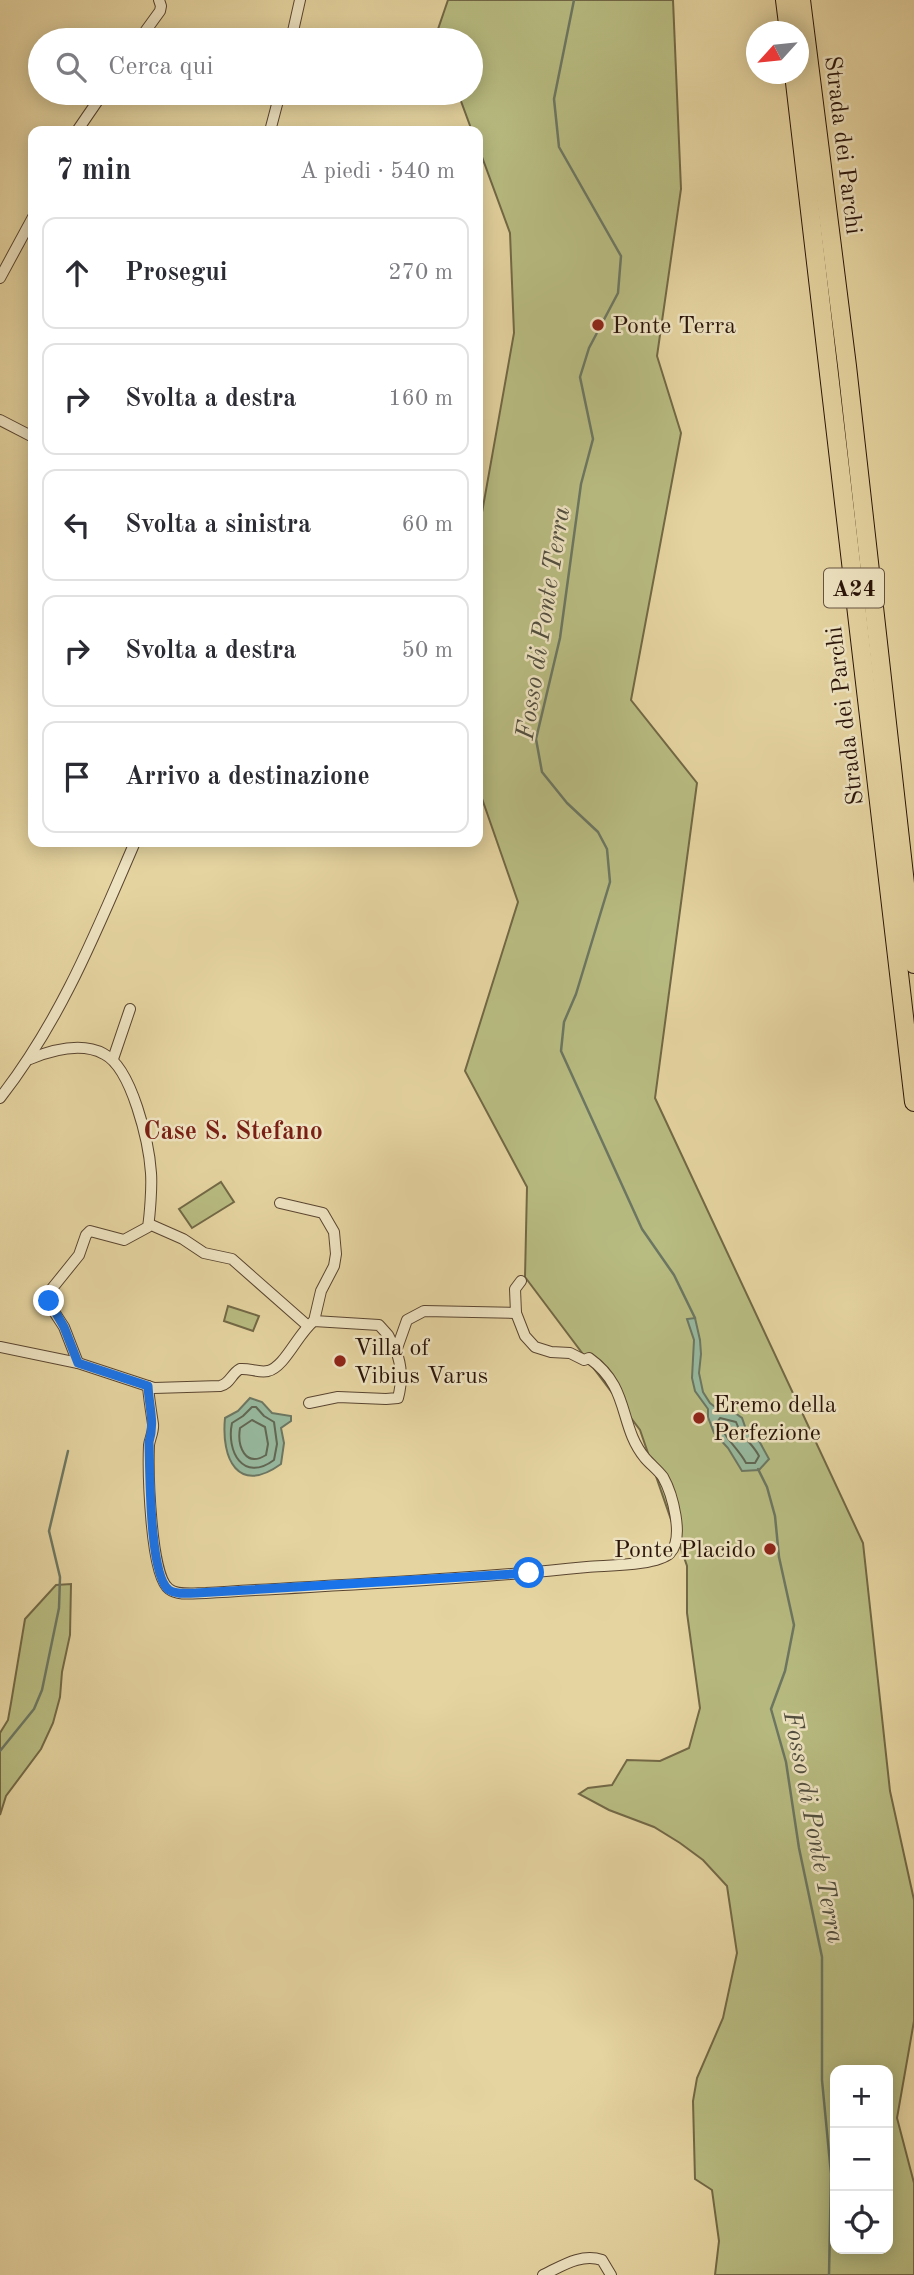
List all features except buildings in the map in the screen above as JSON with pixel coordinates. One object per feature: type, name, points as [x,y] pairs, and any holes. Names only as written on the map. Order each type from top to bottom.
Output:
[{"type":"highway","points":[[785,0],[788,21]]},
{"type":"highway","name":"Strada dei Parchi","points":[[801,0],[847,366],[914,964]]},
{"type":"highway","name":"Strada dei Parchi","points":[[795,84],[914,1102]]},
{"type":"street","points":[[147,28],[160,9],[159,0]]},
{"type":"street","points":[[294,28],[300,0]]},
{"type":"street","points":[[80,126],[95,105]]},
{"type":"street","points":[[271,126],[277,105]]},
{"type":"street","points":[[0,278],[28,226]]},
{"type":"street","points":[[0,419],[28,434]]},
{"type":"street","points":[[0,1098],[30,1059],[56,1014],[133,847]]},
{"type":"street","points":[[113,1059],[130,1009]]},
{"type":"street","points":[[30,1059],[58,1050],[79,1049],[97,1051],[113,1059],[124,1073],[133,1095],[149,1161],[149,1224],[145,1230],[124,1240],[90,1231],[79,1255],[52,1287],[50,1304],[64,1327],[78,1363]]},
{"type":"street","points":[[0,1347],[78,1363],[160,1388],[220,1386],[227,1383],[240,1369],[263,1372],[272,1370],[282,1362],[311,1323],[322,1287],[334,1265],[334,1232],[323,1213],[280,1203]]},
{"type":"street","points":[[149,1224],[183,1239],[204,1254],[232,1259],[311,1323],[379,1325],[388,1335],[400,1367],[401,1386],[398,1398],[338,1397],[309,1403]]},
{"type":"street","points":[[148,1386],[149,1410],[154,1427],[149,1442],[155,1554],[163,1583],[175,1592],[508,1575],[645,1561],[665,1556],[673,1549],[677,1533],[669,1491],[660,1473],[637,1447],[622,1403],[602,1370],[589,1358],[584,1360],[570,1353],[551,1352],[532,1345],[525,1336],[516,1313],[515,1289],[521,1281]]},
{"type":"street","points":[[396,1351],[407,1320],[424,1311],[516,1313]]},
{"type":"street","points":[[543,2275],[577,2259],[591,2257],[602,2260],[611,2275]]},
{"type":"shaded area","points":[[448,0],[673,0],[681,189],[657,356],[681,433],[631,700],[697,783],[655,1098],[863,1543],[890,1791],[914,1900],[914,2021],[897,2118],[914,2183],[914,2275],[715,2275],[719,2241],[712,2190],[695,2179],[693,2101],[697,2078],[723,2018],[737,1953],[727,1886],[703,1860],[680,1843],[654,1827],[609,1810],[579,1794],[588,1788],[612,1785],[627,1760],[660,1761],[689,1748],[700,1708],[687,1613],[687,1566],[640,1430],[525,1277],[527,1187],[465,1071],[518,902],[483,801],[483,507],[514,333],[510,233],[483,160],[483,126],[470,126],[462,105],[483,105],[483,28],[438,28]]},
{"type":"shaded area","points":[[221,1182],[234,1202],[192,1228],[179,1209]]},
{"type":"shaded area","points":[[228,1306],[259,1316],[253,1331],[224,1321]]},
{"type":"shaded area","points":[[71,1584],[70,1635],[53,1723],[41,1749],[6,1796],[0,1815],[0,1733],[8,1720],[25,1619],[56,1585]]},
{"type":"water","points":[[695,1318],[700,1340],[699,1373],[703,1392],[719,1410],[735,1413],[742,1418],[747,1432],[758,1439],[769,1459],[759,1470],[742,1471],[728,1448],[714,1433],[708,1409],[695,1391],[692,1378],[694,1340],[687,1319]]},
{"type":"water","points":[[250,1398],[262,1402],[272,1413],[291,1416],[291,1421],[281,1428],[284,1443],[281,1464],[266,1473],[254,1476],[243,1474],[235,1468],[226,1447],[224,1433],[225,1418],[238,1411]]},
{"type":"waterway","name":"Fosso di Ponte Terra","points":[[574,0],[554,99],[559,147],[621,256],[618,293],[589,348],[580,377],[593,439],[581,484],[560,638],[536,739],[542,772],[567,803],[598,832],[607,849],[610,882],[576,994],[564,1022],[561,1051],[642,1229],[674,1275],[695,1318]]},
{"type":"waterway","points":[[0,1751],[34,1709],[42,1690],[59,1608],[60,1577],[49,1531],[68,1451]]},
{"type":"waterway","name":"Fosso di Ponte Terra","points":[[758,1469],[767,1487],[775,1516],[779,1557],[794,1625],[785,1671],[771,1709],[786,1762],[799,1848],[822,1957],[822,2080],[831,2174],[829,2275]]},
{"type":"place","name":"Ponte Terra","points":[[598,325]]},
{"type":"place","name":"Villa of Vibius Varus","points":[[340,1361]]},
{"type":"place","name":"Eremo della Perfezione","points":[[699,1418]]},
{"type":"place","name":"Ponte Placido","points":[[770,1549]]},
{"type":"district","name":"Case S. Stefano","points":[[233,1130]]},
{"type":"route","points":[[49,1301],[64,1327],[78,1363],[148,1386],[149,1410],[154,1427],[149,1442],[154,1546],[160,1575],[169,1590],[196,1593],[529,1573]]}]
